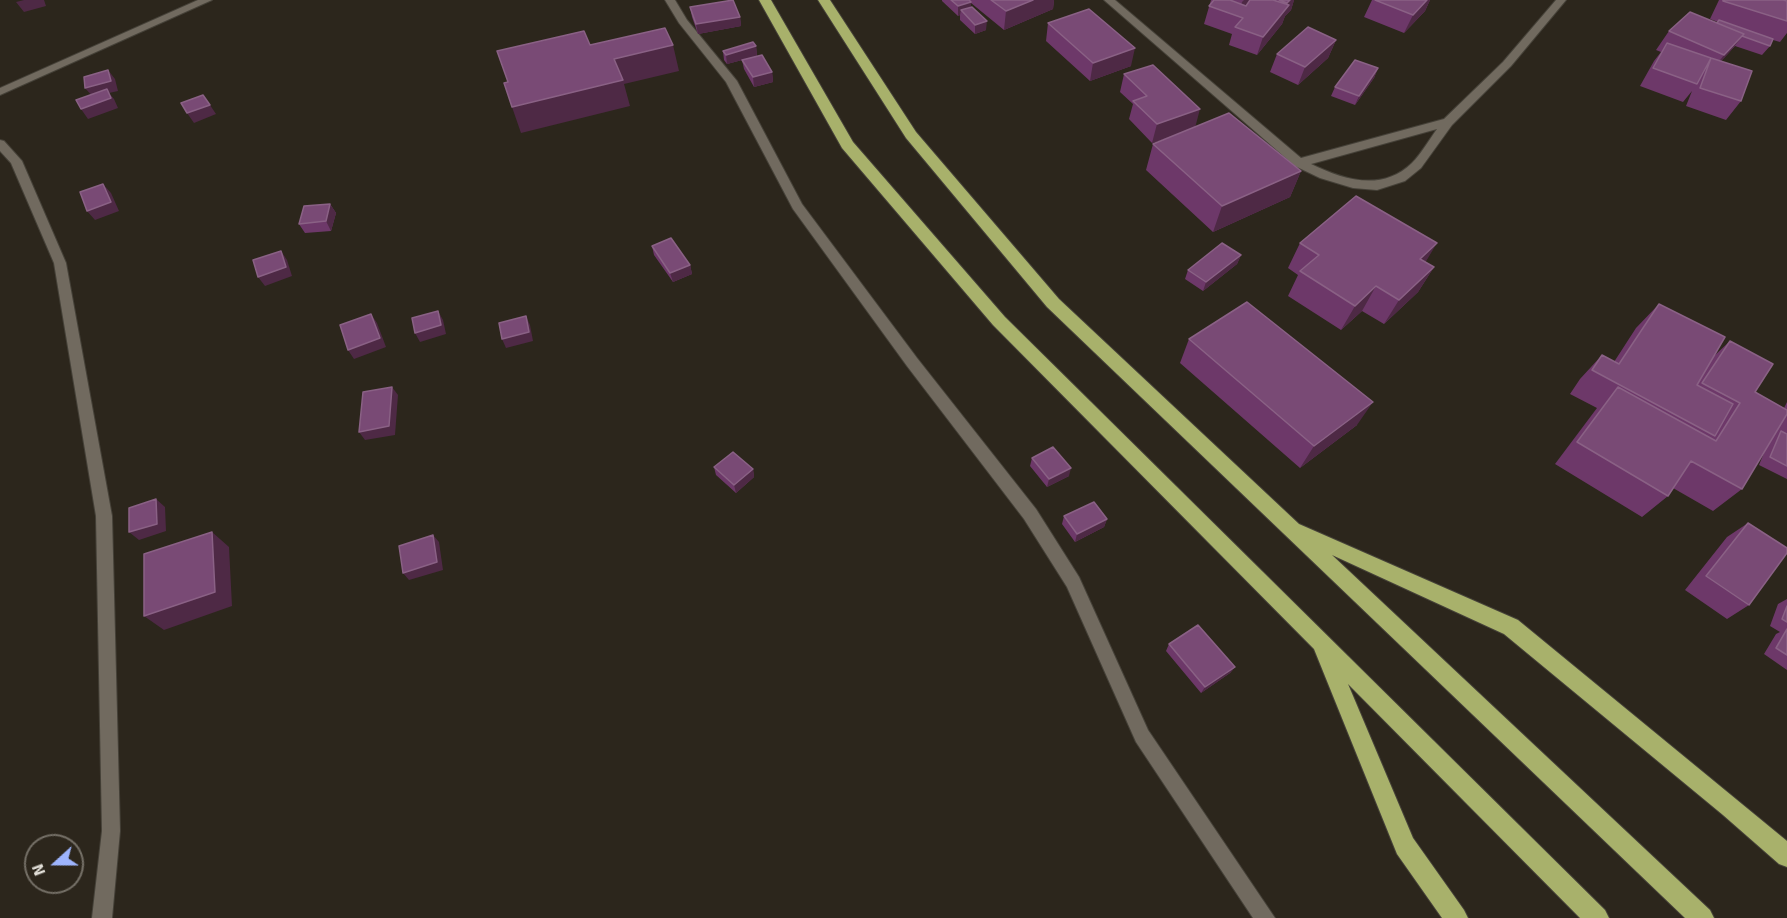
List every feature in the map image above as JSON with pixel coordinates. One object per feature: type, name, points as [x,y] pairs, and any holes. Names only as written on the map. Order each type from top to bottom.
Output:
[{"type":"highway","points":[[765,0],[847,145],[999,321],[1597,918]]},
{"type":"highway","points":[[824,0],[911,135],[1053,303],[1702,918]]},
{"type":"highway","points":[[1287,526],[1511,627],[1731,807],[1787,856]]},
{"type":"highway","points":[[1321,643],[1405,846],[1456,918]]},
{"type":"street","points":[[0,92],[207,0]]},
{"type":"street","points":[[670,0],[683,21],[731,81],[797,206],[912,362],[1030,514],[1073,582],[1142,736],[1265,918]]},
{"type":"street","points":[[1114,4],[1129,0]]},
{"type":"street","points":[[1114,4],[1299,163],[1324,175],[1353,184],[1377,186],[1401,178],[1416,165],[1448,122],[1507,64],[1561,0]]},
{"type":"street","points":[[1299,163],[1448,122]]},
{"type":"street","points":[[0,144],[16,161],[60,263],[104,516],[111,831],[102,918]]},
{"type":"building","points":[[733,0],[740,17],[696,24],[690,7]]},
{"type":"building","points":[[951,0],[969,0],[971,2],[958,6]]},
{"type":"building","points":[[991,0],[1033,0],[1006,11]]},
{"type":"building","points":[[1214,0],[1230,0],[1246,6],[1250,0],[1273,0],[1289,5],[1263,37],[1235,27],[1243,18],[1209,6]]},
{"type":"building","points":[[1375,0],[1427,0],[1413,15]]},
{"type":"building","points":[[1723,1],[1787,1],[1787,21]]},
{"type":"building","points":[[972,7],[987,21],[975,25],[961,10]]},
{"type":"building","points":[[1089,9],[1135,48],[1093,63],[1048,23]]},
{"type":"building","points":[[1690,12],[1744,34],[1724,55],[1669,31]]},
{"type":"building","points":[[1719,20],[1773,39],[1770,46],[1742,36],[1744,34],[1717,23]]},
{"type":"building","points":[[1308,27],[1336,40],[1305,67],[1277,54]]},
{"type":"building","points":[[665,28],[673,45],[614,59],[623,80],[512,107],[504,83],[508,82],[497,51],[584,31],[590,45]]},
{"type":"building","points":[[753,42],[756,46],[726,55],[723,51]]},
{"type":"building","points":[[1667,43],[1711,58],[1697,84],[1653,68]]},
{"type":"building","points":[[762,55],[772,72],[753,77],[742,60]]},
{"type":"building","points":[[1711,58],[1752,71],[1741,101],[1700,88]]},
{"type":"building","points":[[1355,60],[1378,68],[1359,96],[1335,87]]},
{"type":"building","points":[[1153,65],[1200,109],[1157,124],[1133,101],[1147,96],[1124,74]]},
{"type":"building","points":[[108,70],[111,81],[85,88],[84,77]]},
{"type":"building","points":[[107,89],[111,98],[81,109],[76,100]]},
{"type":"building","points":[[203,95],[210,105],[187,113],[181,103]]},
{"type":"building","points":[[1229,113],[1301,171],[1222,206],[1153,144]]},
{"type":"building","points":[[103,184],[111,202],[87,211],[80,192]]},
{"type":"building","points":[[1356,196],[1437,243],[1420,259],[1434,267],[1399,300],[1376,286],[1355,306],[1300,271],[1319,255],[1300,243]]},
{"type":"building","points":[[330,204],[326,221],[299,224],[304,206]]},
{"type":"building","points":[[671,238],[690,265],[670,273],[652,246]]},
{"type":"building","points":[[1222,243],[1241,255],[1206,282],[1188,270]]},
{"type":"building","points":[[281,251],[286,267],[258,277],[253,260]]},
{"type":"building","points":[[1247,302],[1373,402],[1314,446],[1189,339]]},
{"type":"building","points":[[1659,304],[1725,337],[1697,385],[1733,404],[1715,436],[1592,370],[1602,355],[1619,364]]},
{"type":"building","points":[[438,311],[441,325],[415,333],[412,318]]},
{"type":"building","points":[[371,314],[380,338],[348,350],[340,325]]},
{"type":"building","points":[[526,316],[529,332],[502,339],[499,323]]},
{"type":"building","points":[[1730,341],[1773,364],[1755,392],[1787,410],[1787,414],[1742,489],[1691,461],[1668,496],[1577,442],[1618,387],[1716,441],[1740,403],[1702,383]]},
{"type":"building","points":[[392,387],[389,426],[359,432],[363,392]]},
{"type":"building","points":[[1781,431],[1787,434],[1787,466],[1770,457]]},
{"type":"building","points":[[1053,447],[1071,468],[1049,479],[1032,458]]},
{"type":"building","points":[[733,452],[753,469],[734,485],[714,467]]},
{"type":"building","points":[[156,499],[157,524],[129,532],[129,508]]},
{"type":"building","points":[[1094,502],[1107,519],[1077,534],[1064,516]]},
{"type":"building","points":[[1748,523],[1787,548],[1787,553],[1749,605],[1706,576]]},
{"type":"building","points":[[212,532],[215,592],[144,616],[144,554]]},
{"type":"building","points":[[433,535],[437,562],[403,573],[399,546]]},
{"type":"building","points":[[1787,606],[1787,622],[1782,619]]},
{"type":"building","points":[[1198,625],[1235,667],[1205,687],[1169,644]]},
{"type":"building","points":[[1787,629],[1787,655],[1776,648]]}]
